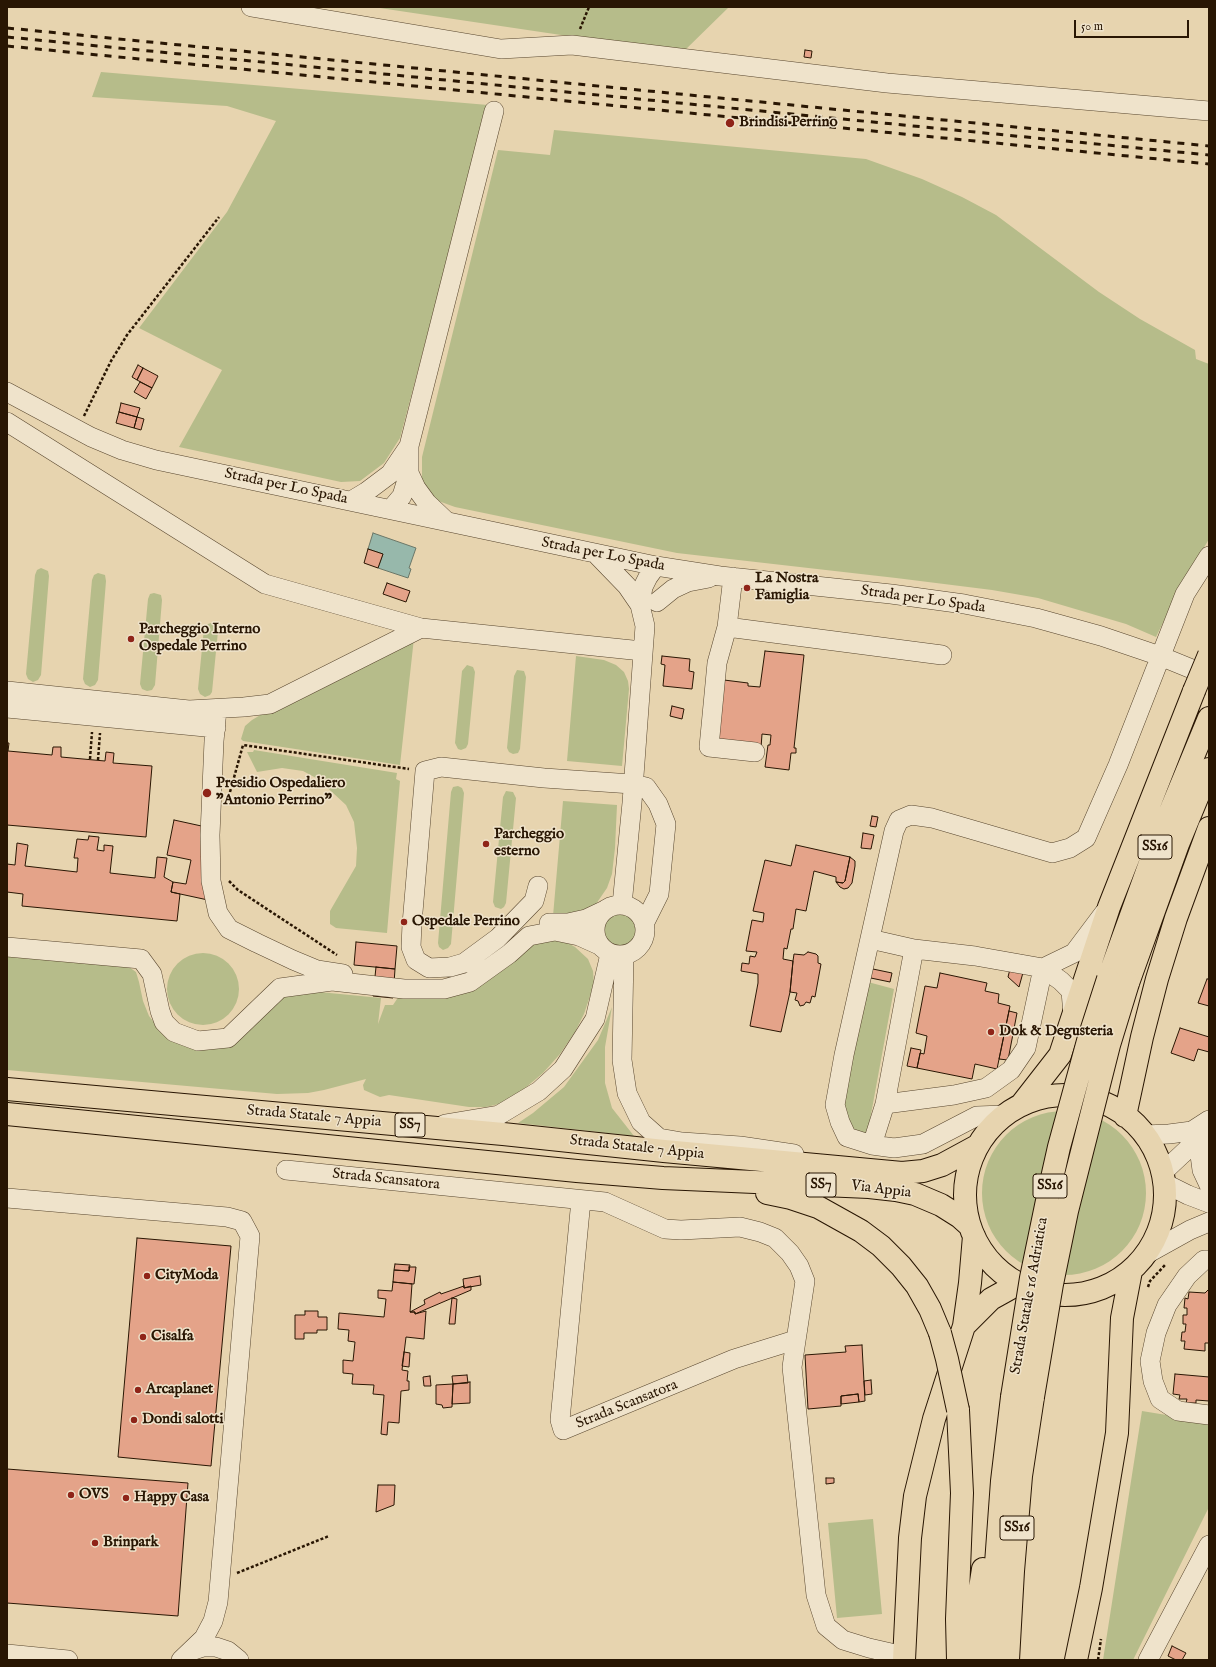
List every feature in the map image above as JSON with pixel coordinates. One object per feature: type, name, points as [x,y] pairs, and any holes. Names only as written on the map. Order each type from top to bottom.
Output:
[{"type":"highway","points":[[904,1658],[910,1538],[915,1496],[934,1419],[964,1326],[970,1283],[972,1231],[965,1199],[967,1172],[977,1146],[989,1129],[1013,1110],[1060,1055],[1109,907],[1201,684],[1209,655]]},
{"type":"highway","name":"Strada Statale 16 Adriatica","points":[[989,1660],[1002,1481],[1052,1284],[1067,1211],[1109,1046],[1118,981],[1158,841],[1209,718]]},
{"type":"highway","name":"Strada Statale 16 Adriatica","points":[[1118,981],[1209,769]]},
{"type":"highway","points":[[1125,1116],[1142,1037],[1157,979],[1176,918],[1209,828]]},
{"type":"highway","name":"Strada Statale 7 Appia","points":[[7,1089],[902,1173],[923,1171],[942,1166],[977,1146]]},
{"type":"highway","points":[[972,1231],[992,1264],[1018,1284],[1041,1292],[1065,1295],[1089,1292],[1111,1284],[1131,1271],[1145,1255],[1160,1226],[1164,1209],[1163,1178],[1155,1153],[1144,1135],[1125,1116],[1101,1102],[1074,1096],[1047,1097],[1013,1110]]},
{"type":"highway","name":"Strada Statale 7 Appia","points":[[7,1114],[561,1170],[662,1178]]},
{"type":"highway","points":[[662,1178],[791,1198],[818,1207],[842,1219],[881,1246],[901,1266],[917,1286],[930,1309],[940,1333],[958,1410],[962,1493],[957,1619],[958,1660]]},
{"type":"highway","name":"Via Appia","points":[[662,1178],[869,1186],[896,1190],[915,1194],[941,1205],[960,1217],[972,1231]]},
{"type":"highway","points":[[1076,1660],[1091,1588],[1117,1433],[1122,1318],[1131,1271]]},
{"type":"highway","points":[[964,1326],[991,1299],[1018,1284]]},
{"type":"highway","name":"Strada Statale 16 Adriatica","points":[[1008,1660],[1013,1571],[1021,1476],[1023,1397]]},
{"type":"highway","points":[[969,1660],[978,1597],[1002,1481]]},
{"type":"street","points":[[251,7],[501,49],[572,45],[887,83],[1209,111]]},
{"type":"street","points":[[391,510],[402,496],[409,473],[409,446],[494,111]]},
{"type":"street","name":"Strada per Lo Spada","points":[[7,392],[77,429],[122,450],[156,460],[656,566],[727,576],[891,594],[964,604],[1036,618],[1101,636],[1160,656],[1201,684]]},
{"type":"street","points":[[7,422],[265,584],[421,628],[642,651]]},
{"type":"street","points":[[351,501],[390,474],[409,446]]},
{"type":"street","points":[[409,473],[416,488],[427,503],[447,522]]},
{"type":"street","points":[[390,474],[389,497],[391,510]]},
{"type":"street","points":[[597,554],[627,586],[649,604]]},
{"type":"street","points":[[1013,1110],[977,1116],[923,1144],[894,1148],[872,1145],[847,1137],[840,1122],[835,1105],[844,1055],[894,831],[899,820],[911,815],[932,818],[1052,853],[1070,848],[1086,838],[1118,765],[1185,594],[1209,556]]},
{"type":"street","points":[[614,907],[632,784],[642,651],[649,604],[643,587],[656,566]]},
{"type":"street","points":[[649,604],[672,589],[688,582],[727,576],[727,627],[717,663],[709,747],[755,752]]},
{"type":"street","points":[[727,627],[942,655]]},
{"type":"street","points":[[7,691],[189,710],[244,708],[270,704],[421,628]]},
{"type":"street","points":[[7,708],[216,728]]},
{"type":"street","points":[[7,947],[141,959],[152,974],[160,1011],[164,1022],[174,1032],[198,1041],[228,1038],[280,988],[332,981],[404,989],[444,989],[470,982],[509,954],[529,936],[555,931],[579,936],[611,951],[632,953],[643,941],[645,933],[644,924],[636,911],[630,907],[614,907],[586,919],[568,923],[544,923],[522,931],[483,967],[456,978],[399,982],[368,979],[318,970],[293,960],[230,929],[218,913],[211,881],[210,835],[218,709]]},
{"type":"street","points":[[538,886],[534,901],[498,938],[464,963],[450,968],[429,968],[416,960],[411,947],[412,924],[425,771],[441,767],[544,778],[632,784],[646,787],[658,804],[666,824],[659,894],[644,924]]},
{"type":"street","points":[[614,907],[600,914],[594,929],[595,938],[611,951],[622,1060],[627,1093],[641,1122],[659,1138],[682,1142],[772,1150],[801,1156],[812,1164]]},
{"type":"street","points":[[1043,968],[1074,953],[1109,907]]},
{"type":"street","points":[[870,939],[914,949],[975,956],[1043,968],[1061,981],[1071,992],[1074,1016]]},
{"type":"street","points":[[872,1145],[885,1104],[914,949]]},
{"type":"street","points":[[423,1127],[499,1115],[539,1092],[563,1069],[595,1019],[611,951]]},
{"type":"street","points":[[885,1104],[954,1095],[986,1088],[1011,1070],[1026,1048],[1043,968]]},
{"type":"street","points":[[1144,1135],[1169,1134],[1192,1130],[1209,1120]]},
{"type":"street","points":[[1209,1129],[1163,1178],[1188,1195],[1209,1203]]},
{"type":"street","points":[[1209,1137],[1200,1155],[1202,1170],[1209,1185]]},
{"type":"street","name":"Strada Scansatora","points":[[286,1170],[605,1202],[665,1229],[681,1230],[740,1227],[760,1232],[775,1238],[790,1252],[799,1266],[805,1281],[792,1367],[816,1595],[826,1626],[843,1640],[904,1658]]},
{"type":"street","points":[[7,1198],[227,1217],[242,1221],[250,1236],[218,1602],[213,1621],[204,1638],[183,1658]]},
{"type":"street","name":"Strada Scansatora","points":[[581,1200],[560,1420],[563,1430],[734,1359],[795,1340]]},
{"type":"street","points":[[1145,1255],[1190,1230],[1209,1222]]},
{"type":"street","points":[[1209,1260],[1204,1260],[1187,1276],[1167,1304],[1156,1333],[1150,1361],[1153,1381],[1160,1399],[1178,1411],[1209,1415]]},
{"type":"street","points":[[1148,1660],[1209,1545]]},
{"type":"street","points":[[183,1658],[203,1647],[216,1647],[228,1651],[239,1660]]},
{"type":"street","points":[[7,1654],[68,1660]]},
{"type":"path","points":[[572,45],[589,7]]},
{"type":"path","points":[[77,429],[111,361],[127,335],[219,217]]},
{"type":"path","points":[[90,759],[92,726]]},
{"type":"path","points":[[98,760],[101,726]]},
{"type":"path","points":[[228,798],[243,745],[407,769]]},
{"type":"path","points":[[227,880],[238,890],[325,946],[342,959]]},
{"type":"path","points":[[220,1580],[328,1536]]},
{"type":"green space","points":[[373,7],[729,7],[682,53]]},
{"type":"green space","points":[[101,72],[488,105],[400,438],[384,463],[360,481],[341,482],[179,447],[222,370],[139,328],[227,212],[276,121],[227,106],[92,97]]},
{"type":"green space","points":[[554,130],[866,159],[922,179],[962,197],[996,215],[1099,292],[1140,319],[1195,350],[1196,359],[1209,364],[1209,539],[1178,592],[1156,637],[1126,624],[1038,598],[992,590],[896,578],[677,553],[455,507],[433,499],[422,481],[422,457],[498,150],[550,155]]},
{"type":"green space","points":[[41,568],[48,571],[49,576],[41,675],[38,680],[33,682],[28,679],[26,674],[35,575],[37,570]]},
{"type":"green space","points":[[98,573],[105,575],[106,581],[98,680],[95,685],[90,687],[85,684],[83,679],[92,580],[94,575]]},
{"type":"green space","points":[[154,593],[161,595],[162,600],[155,685],[152,690],[147,691],[142,689],[140,684],[148,599],[150,594]]},
{"type":"green space","points":[[211,623],[216,626],[218,631],[212,692],[210,695],[205,697],[200,694],[198,689],[204,628]]},
{"type":"green space","points":[[414,638],[400,765],[243,741],[241,739],[245,726],[252,720],[289,698]]},
{"type":"green space","points":[[576,656],[604,660],[616,665],[624,672],[628,681],[629,689],[622,766],[567,761]]},
{"type":"green space","points":[[467,665],[473,667],[475,672],[468,744],[466,748],[461,750],[458,749],[455,743],[462,671]]},
{"type":"green space","points":[[517,670],[524,671],[526,677],[520,749],[518,753],[513,754],[509,752],[507,748],[514,676]]},
{"type":"green space","points":[[254,750],[397,773],[396,779],[400,781],[387,933],[336,928],[330,924],[330,911],[356,866],[357,848],[354,822],[346,805],[318,779],[303,771],[282,768],[257,772],[247,752],[253,752]]},
{"type":"green space","points":[[458,786],[462,788],[464,793],[451,944],[448,948],[443,950],[439,947],[438,943],[451,792],[453,787]]},
{"type":"green space","points":[[506,791],[513,792],[516,798],[506,903],[501,909],[495,907],[493,902],[503,797]]},
{"type":"green space","points":[[563,801],[617,805],[615,848],[612,874],[607,888],[596,904],[580,914],[553,916]]},
{"type":"green space","points":[[623,912],[632,917],[636,923],[636,937],[632,943],[623,948],[615,948],[606,943],[602,937],[601,926],[606,917],[612,913]]},
{"type":"green space","points":[[559,938],[575,947],[588,959],[593,971],[594,984],[584,1014],[575,1032],[560,1054],[543,1073],[524,1089],[503,1103],[486,1107],[469,1107],[389,1095],[380,1097],[364,1090],[363,1085],[366,1079],[308,1093],[277,1094],[7,1070],[7,956],[129,967],[136,972],[143,1001],[149,1016],[161,1031],[202,1049],[257,1011],[291,993],[309,991],[381,998],[378,1024],[385,1005],[393,1005],[399,996],[435,998],[534,942]]},
{"type":"green space","points":[[203,953],[217,956],[229,963],[236,975],[239,989],[236,1003],[229,1015],[217,1022],[203,1025],[189,1022],[177,1015],[170,1003],[167,989],[170,975],[177,963],[189,956]]},
{"type":"green space","points":[[868,982],[894,989],[867,1136],[856,1135],[845,1119],[844,1094]]},
{"type":"green space","points":[[612,1007],[605,1047],[605,1083],[612,1108],[634,1136],[518,1123],[533,1113],[564,1087],[598,1040]]},
{"type":"green space","points":[[1056,1111],[1072,1111],[1095,1117],[1110,1125],[1122,1135],[1132,1147],[1140,1162],[1146,1185],[1146,1201],[1140,1224],[1132,1239],[1122,1251],[1110,1261],[1095,1269],[1072,1275],[1056,1275],[1033,1269],[1018,1261],[1006,1251],[996,1239],[986,1217],[982,1201],[982,1185],[988,1162],[996,1147],[1006,1135],[1018,1125],[1040,1115]]},
{"type":"green space","points":[[1142,1411],[1209,1422],[1209,1507],[1133,1660],[1103,1660]]},
{"type":"green space","points":[[873,1519],[882,1614],[837,1618],[828,1523]]},
{"type":"shaded area","points":[[373,533],[416,548],[409,568],[411,569],[408,578],[378,568],[383,554],[368,549]]},
{"type":"building","points":[[805,50],[812,51],[811,58],[804,57]]},
{"type":"building","points":[[138,365],[143,368],[137,380],[132,377]]},
{"type":"building","points":[[143,368],[158,376],[152,388],[137,380]]},
{"type":"building","points":[[140,382],[152,388],[146,399],[134,392]]},
{"type":"building","points":[[121,403],[140,408],[137,417],[119,412]]},
{"type":"building","points":[[119,412],[137,417],[134,428],[116,423]]},
{"type":"building","points":[[137,417],[144,419],[141,430],[134,428]]},
{"type":"building","points":[[368,549],[383,554],[378,568],[364,563]]},
{"type":"building","points":[[387,583],[410,591],[406,602],[383,594]]},
{"type":"building","points":[[765,651],[804,655],[794,748],[796,748],[796,753],[791,753],[789,770],[765,767],[771,735],[762,734],[761,748],[717,742],[724,680],[748,683],[748,686],[760,687]]},
{"type":"building","points":[[662,656],[690,659],[689,671],[694,672],[692,689],[663,686],[665,665],[661,664]]},
{"type":"building","points":[[672,706],[684,709],[682,719],[670,716]]},
{"type":"building","points":[[7,743],[9,743],[8,751],[52,755],[53,747],[61,747],[61,757],[105,761],[106,752],[114,753],[113,763],[152,766],[146,837],[7,825]]},
{"type":"building","points":[[872,816],[878,817],[876,827],[870,826]]},
{"type":"building","points":[[174,820],[206,827],[208,900],[171,892],[173,882],[186,884],[191,860],[167,855]]},
{"type":"building","points":[[863,833],[874,835],[871,849],[861,848]]},
{"type":"building","points":[[89,836],[99,837],[97,850],[104,851],[104,845],[113,846],[110,873],[155,878],[157,857],[167,858],[164,877],[173,882],[171,892],[180,894],[177,921],[22,906],[23,894],[7,892],[7,864],[15,865],[17,843],[28,845],[25,866],[77,872],[78,858],[74,858],[77,839],[88,840]]},
{"type":"building","points":[[796,845],[850,857],[845,881],[843,883],[836,882],[836,877],[814,871],[806,911],[796,909],[793,929],[791,929],[787,949],[784,948],[783,959],[793,961],[790,992],[781,1032],[750,1026],[758,983],[758,974],[741,971],[742,963],[749,964],[750,956],[755,957],[757,952],[746,951],[752,920],[763,922],[764,913],[753,911],[765,860],[791,866]]},
{"type":"building","points":[[850,857],[855,861],[852,883],[848,888],[844,889],[836,882],[843,883],[845,881]]},
{"type":"building","points":[[356,942],[397,946],[395,969],[354,965]]},
{"type":"building","points":[[808,952],[816,954],[818,956],[818,963],[821,964],[815,997],[812,996],[810,1003],[806,1002],[804,1005],[800,1006],[798,1001],[795,1000],[797,993],[790,992],[794,954],[804,955]]},
{"type":"building","points":[[1011,965],[1024,969],[1019,987],[1008,977]]},
{"type":"building","points":[[376,967],[395,969],[393,998],[373,996]]},
{"type":"building","points":[[868,968],[892,973],[890,982],[866,977]]},
{"type":"building","points":[[940,973],[987,983],[985,991],[999,994],[998,1003],[1010,1006],[997,1069],[975,1064],[972,1079],[917,1068],[920,1053],[924,1054],[927,1036],[916,1033],[925,986],[937,988]]},
{"type":"building","points":[[1207,979],[1209,979],[1209,1006],[1198,1003]]},
{"type":"building","points":[[1009,1011],[1017,1013],[1008,1060],[999,1059]]},
{"type":"building","points":[[1180,1028],[1209,1037],[1209,1052],[1198,1049],[1194,1061],[1171,1053]]},
{"type":"building","points":[[911,1048],[921,1050],[917,1068],[907,1066]]},
{"type":"building","points":[[137,1238],[231,1246],[211,1466],[118,1457]]},
{"type":"building","points":[[395,1264],[410,1265],[409,1271],[394,1270]]},
{"type":"building","points":[[409,1267],[416,1267],[414,1284],[393,1282],[394,1270],[409,1271]]},
{"type":"building","points":[[480,1276],[481,1285],[464,1288],[463,1279]]},
{"type":"building","points":[[393,1282],[412,1284],[410,1312],[415,1312],[415,1314],[426,1311],[424,1339],[406,1337],[402,1370],[408,1371],[407,1381],[409,1381],[409,1390],[401,1391],[399,1423],[388,1422],[387,1435],[381,1434],[384,1395],[373,1394],[374,1385],[352,1384],[353,1374],[343,1373],[343,1360],[353,1361],[355,1342],[348,1341],[349,1330],[338,1329],[339,1313],[384,1317],[386,1299],[378,1298],[378,1290],[392,1291]]},
{"type":"building","points":[[464,1286],[464,1288],[471,1286],[471,1290],[415,1314],[415,1312],[410,1312],[425,1304],[424,1300],[440,1292],[441,1294]]},
{"type":"building","points":[[1209,1289],[1209,1343],[1205,1343],[1205,1351],[1184,1349],[1185,1341],[1181,1341],[1182,1332],[1185,1332],[1186,1324],[1183,1324],[1183,1315],[1187,1315],[1187,1308],[1184,1308],[1185,1298],[1188,1299],[1189,1292],[1205,1293]]},
{"type":"building","points":[[452,1298],[457,1299],[455,1324],[449,1324]]},
{"type":"building","points":[[305,1311],[318,1311],[318,1317],[327,1317],[327,1330],[317,1330],[317,1333],[304,1333],[304,1339],[295,1339],[295,1315],[305,1315]]},
{"type":"building","points":[[862,1345],[865,1401],[859,1402],[858,1394],[841,1396],[841,1406],[808,1409],[805,1355],[846,1352],[845,1346]]},
{"type":"building","points":[[404,1352],[410,1353],[409,1367],[402,1366]]},
{"type":"building","points":[[1175,1374],[1209,1377],[1209,1401],[1196,1400],[1196,1403],[1186,1403],[1187,1399],[1179,1399],[1180,1395],[1173,1394]]},
{"type":"building","points":[[467,1375],[468,1383],[453,1384],[452,1376]]},
{"type":"building","points":[[430,1376],[431,1386],[424,1386],[423,1377]]},
{"type":"building","points":[[871,1380],[872,1394],[865,1395],[864,1381]]},
{"type":"building","points":[[470,1382],[470,1403],[452,1404],[453,1384]]},
{"type":"building","points":[[453,1384],[452,1407],[443,1408],[442,1405],[436,1404],[436,1385]]},
{"type":"building","points":[[858,1394],[859,1402],[841,1404],[841,1396]]},
{"type":"building","name":"Brinpark","points":[[7,1469],[188,1483],[178,1616],[7,1603]]},
{"type":"building","points":[[826,1478],[834,1478],[834,1483],[826,1484]]},
{"type":"building","points":[[378,1485],[395,1485],[394,1505],[376,1512]]},
{"type":"building","points":[[1172,1646],[1186,1653],[1182,1660],[1176,1660],[1168,1656]]},
{"type":"railway","points":[[7,28],[1209,146]]},
{"type":"railway","points":[[7,37],[1209,155]]},
{"type":"railway","points":[[7,46],[1209,164]]},
{"type":"place","name":"Brindisi Perrino","points":[[730,123]]},
{"type":"place","name":"La Nostra Famiglia","points":[[747,588]]},
{"type":"place","name":"Parcheggio Interno Ospedale Perrino","points":[[131,639]]},
{"type":"place","name":"Presidio Ospedaliero \"Antonio Perrino\"","points":[[207,793]]},
{"type":"place","name":"Parcheggio esterno","points":[[486,844]]},
{"type":"place","name":"Ospedale Perrino","points":[[404,922]]},
{"type":"place","name":"Dok & Degusteria","points":[[991,1032]]},
{"type":"place","name":"CityModa","points":[[147,1276]]},
{"type":"place","name":"Cisalfa","points":[[143,1337]]},
{"type":"place","name":"Arcaplanet","points":[[138,1390]]},
{"type":"place","name":"Dondi salotti","points":[[134,1420]]},
{"type":"place","name":"OVS","points":[[71,1495]]},
{"type":"place","name":"Happy Casa","points":[[126,1498]]},
{"type":"place","name":"Brinpark","points":[[95,1543]]}]
